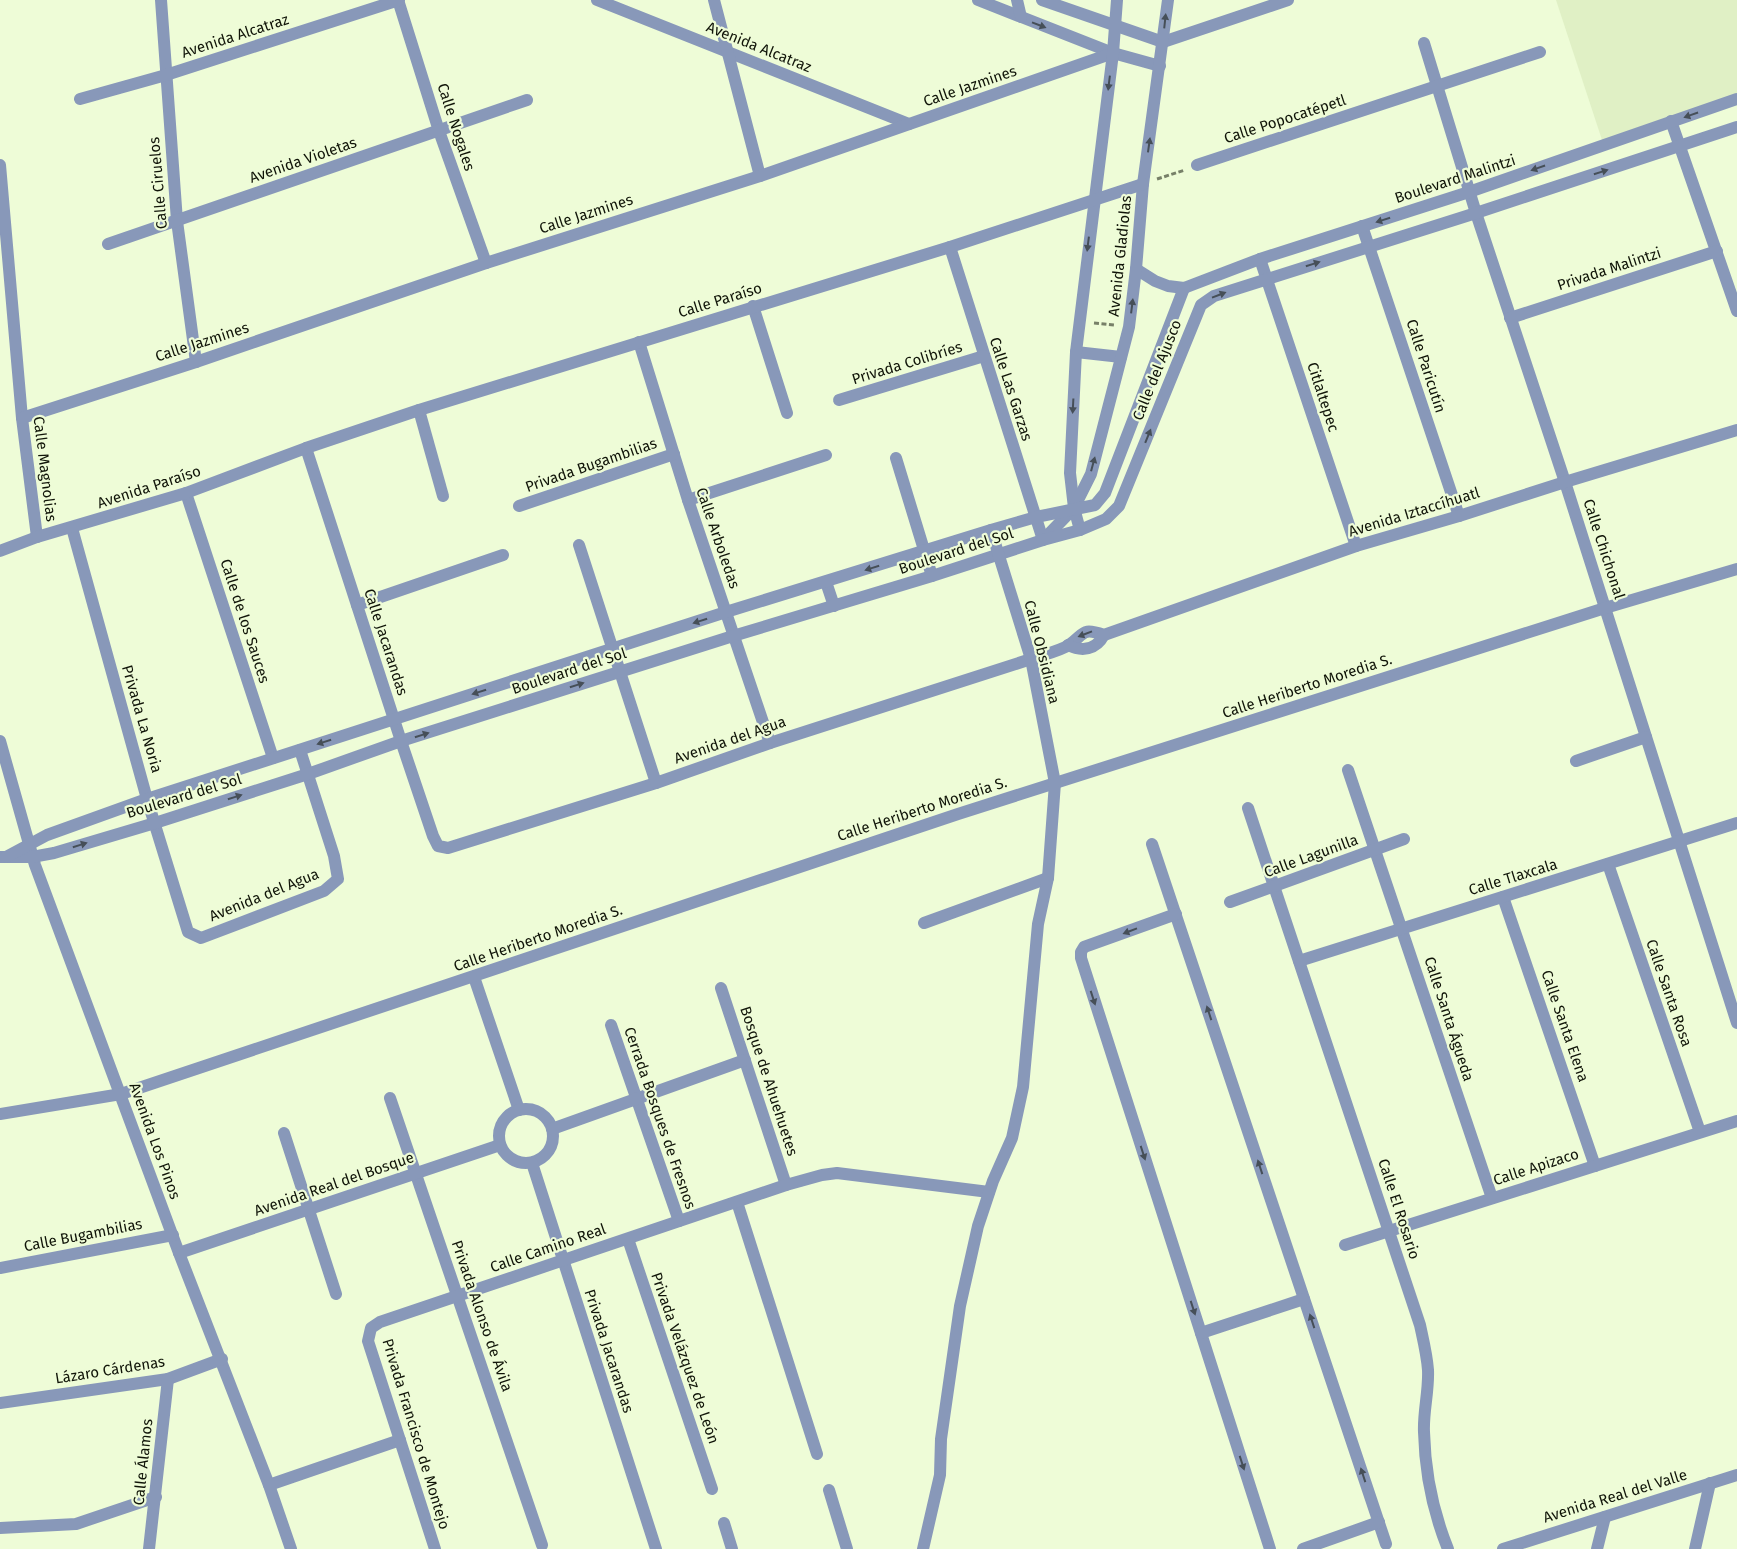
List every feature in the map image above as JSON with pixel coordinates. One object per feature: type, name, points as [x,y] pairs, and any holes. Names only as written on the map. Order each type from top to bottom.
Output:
[{"type":"street","name":"Calle Ciruelos","points":[[161,0],[177,221],[196,362]]},
{"type":"street","name":"Avenida Alcatraz","points":[[80,99],[166,75],[399,0]]},
{"type":"street","name":"Calle Nogales","points":[[399,0],[439,131],[486,263]]},
{"type":"street","name":"Avenida Alcatraz","points":[[597,0],[909,124]]},
{"type":"street","points":[[714,0],[760,176]]},
{"type":"street","points":[[978,0],[1113,54],[1160,66]]},
{"type":"street","points":[[1017,0],[1021,17]]},
{"type":"street","points":[[1042,0],[1163,42],[1288,0]]},
{"type":"street","points":[[1080,530],[1074,508],[1070,472],[1076,352],[1113,54],[1117,0]]},
{"type":"street","name":"Avenida Gladiolas","points":[[1043,540],[1074,508],[1091,474],[1129,327],[1143,184],[1168,0]]},
{"type":"street","name":"Calle Chichonal","points":[[1424,43],[1469,192],[1565,482],[1737,1023]]},
{"type":"street","name":"Calle Popocatépetl","points":[[1197,165],[1540,52]]},
{"type":"street","name":"Calle Jazmines","points":[[22,418],[196,362],[486,263],[760,176],[1113,54]]},
{"type":"street","name":"Boulevard Malintzi","points":[[1184,288],[1260,259],[1469,192],[1737,99]]},
{"type":"street","name":"Avenida Violetas","points":[[108,244],[528,100]]},
{"type":"street","points":[[1671,121],[1737,311]]},
{"type":"street","points":[[1266,279],[1476,213],[1737,127]]},
{"type":"street","name":"Calle Magnolias","points":[[0,165],[22,418],[37,537]]},
{"type":"street","name":"Calle Paraíso","points":[[306,448],[419,410],[950,247],[1143,184]]},
{"type":"street","name":"Calle Paricutín","points":[[1362,226],[1459,516]]},
{"type":"street","name":"Calle Las Garzas","points":[[950,247],[1043,540]]},
{"type":"street","name":"Privada Malintzi","points":[[1510,318],[1717,251]]},
{"type":"street","name":"Citlaltepec","points":[[1260,259],[1356,546]]},
{"type":"street","points":[[1136,269],[1155,281],[1168,286],[1184,288]]},
{"type":"street","name":"Calle del Ajusco","points":[[1114,512],[1119,506],[1201,305],[1214,296],[1266,279]]},
{"type":"street","name":"Calle del Ajusco","points":[[1074,508],[1095,505],[1105,494],[1184,288]]},
{"type":"street","points":[[753,306],[787,413]]},
{"type":"street","name":"Calle Arboledas","points":[[639,342],[688,500],[770,743]]},
{"type":"street","points":[[1076,352],[1122,357]]},
{"type":"street","name":"Privada Colibríes","points":[[840,400],[984,356]]},
{"type":"street","points":[[419,410],[443,496]]},
{"type":"street","name":"Avenida Iztaccíhuatl","points":[[1031,659],[1068,645],[1079,634],[1092,630],[1104,635],[1356,546],[1737,430]]},
{"type":"street","name":"Avenida Paraíso","points":[[0,551],[37,537],[186,493],[306,448]]},
{"type":"street","name":"Calle Jacarandas","points":[[306,448],[401,741],[438,846]]},
{"type":"street","name":"Privada Bugambilias","points":[[519,506],[674,454]]},
{"type":"street","points":[[688,500],[826,455]]},
{"type":"street","points":[[896,458],[932,576]]},
{"type":"street","name":"Calle de los Sauces","points":[[186,493],[273,758]]},
{"type":"street","name":"Boulevard del Sol","points":[[3,857],[48,835],[148,799],[273,758],[726,612],[991,530],[1074,508]]},
{"type":"street","name":"Boulevard del Sol","points":[[3,857],[32,858],[54,853],[155,822],[308,774],[401,741],[733,636],[1080,530],[1106,519],[1114,512]]},
{"type":"street","name":"Privada La Noria","points":[[72,528],[148,799],[188,932],[201,938]]},
{"type":"street","name":"Calle Obsidiana","points":[[923,1549],[940,1475],[941,1439],[960,1306],[978,1226],[989,1192],[1012,1138],[1023,1087],[1038,924],[1048,878],[1055,783],[1031,659],[991,530]]},
{"type":"street","points":[[578,545],[656,783]]},
{"type":"street","points":[[357,605],[503,554]]},
{"type":"street","name":"Calle Heriberto Moredia S.","points":[[0,1114],[121,1094],[958,814],[1605,608],[1737,570]]},
{"type":"street","points":[[826,582],[834,606]]},
{"type":"street","name":"Avenida del Agua","points":[[438,846],[448,848],[656,783],[770,743],[1031,659]]},
{"type":"street","points":[[1576,762],[1646,737]]},
{"type":"street","name":"Avenida Los Pinos","points":[[0,741],[32,858],[179,1253],[269,1485],[290,1549]]},
{"type":"street","points":[[300,750],[308,774]]},
{"type":"street","name":"Calle Santa Águeda","points":[[1348,770],[1492,1198]]},
{"type":"street","name":"Avenida del Agua","points":[[201,938],[324,891],[338,879],[334,856],[308,774]]},
{"type":"street","name":"Calle El Rosario","points":[[1248,808],[1420,1324],[1428,1371],[1424,1430],[1425,1456],[1431,1496],[1440,1529],[1448,1549]]},
{"type":"street","name":"Calle Tlaxcala","points":[[1299,961],[1737,823]]},
{"type":"street","name":"Calle Lagunilla","points":[[1230,902],[1404,839]]},
{"type":"street","points":[[1152,844],[1386,1544]]},
{"type":"street","name":"Calle Santa Rosa","points":[[1608,864],[1700,1132]]},
{"type":"street","points":[[924,923],[1048,878]]},
{"type":"street","name":"Calle Santa Elena","points":[[1503,897],[1596,1166]]},
{"type":"street","points":[[1176,914],[1084,947],[1080,952],[1080,958],[1270,1549]]},
{"type":"street","points":[[474,977],[519,1110]]},
{"type":"street","name":"Bosque de Ahuehuetes","points":[[721,988],[786,1185]]},
{"type":"street","name":"Cerrada Bosques de Fresnos","points":[[610,1025],[680,1221]]},
{"type":"street","points":[[552,1128],[745,1060]]},
{"type":"street","name":"Privada Alonso de Ávila","points":[[390,1098],[542,1545]]},
{"type":"street","points":[[519,1110],[533,1110],[545,1117],[552,1128],[553,1144],[545,1156],[532,1164],[512,1160],[500,1145],[499,1130],[502,1124],[506,1118],[519,1110]]},
{"type":"street","name":"Calle Apizaco","points":[[1345,1245],[1737,1120]]},
{"type":"street","points":[[284,1133],[336,1294]]},
{"type":"street","name":"Avenida Real del Bosque","points":[[179,1253],[500,1145]]},
{"type":"street","name":"Privada Jacarandas","points":[[532,1164],[656,1549]]},
{"type":"street","name":"Calle Camino Real","points":[[371,1328],[380,1322],[786,1185],[822,1175],[837,1173],[989,1192]]},
{"type":"street","points":[[737,1202],[817,1454]]},
{"type":"street","name":"Calle Bugambilias","points":[[0,1268],[173,1235]]},
{"type":"street","name":"Privada Velázquez de León","points":[[628,1238],[712,1489]]},
{"type":"street","points":[[1201,1333],[1304,1299]]},
{"type":"street","name":"Privada Francisco de Montejo","points":[[371,1328],[368,1341],[435,1549]]},
{"type":"street","name":"Lázaro Cárdenas","points":[[0,1403],[168,1379],[222,1360]]},
{"type":"street","name":"Calle Álamos","points":[[149,1549],[168,1379]]},
{"type":"street","points":[[269,1485],[400,1440]]},
{"type":"street","name":"Avenida Real del Valle","points":[[1503,1549],[1737,1475]]},
{"type":"street","points":[[1695,1549],[1710,1483]]},
{"type":"street","points":[[828,1490],[847,1549]]},
{"type":"street","points":[[0,1528],[76,1524],[156,1497]]},
{"type":"street","points":[[1597,1549],[1605,1516]]},
{"type":"street","points":[[1311,1548],[1338,1536],[1379,1522]]},
{"type":"street","points":[[724,1523],[732,1549]]},
{"type":"street","points":[[1338,1536],[1342,1549]]},
{"type":"path","points":[[1143,184],[1197,165]]},
{"type":"shaded area","points":[[1556,0],[1737,0],[1737,101],[1604,146]]}]
